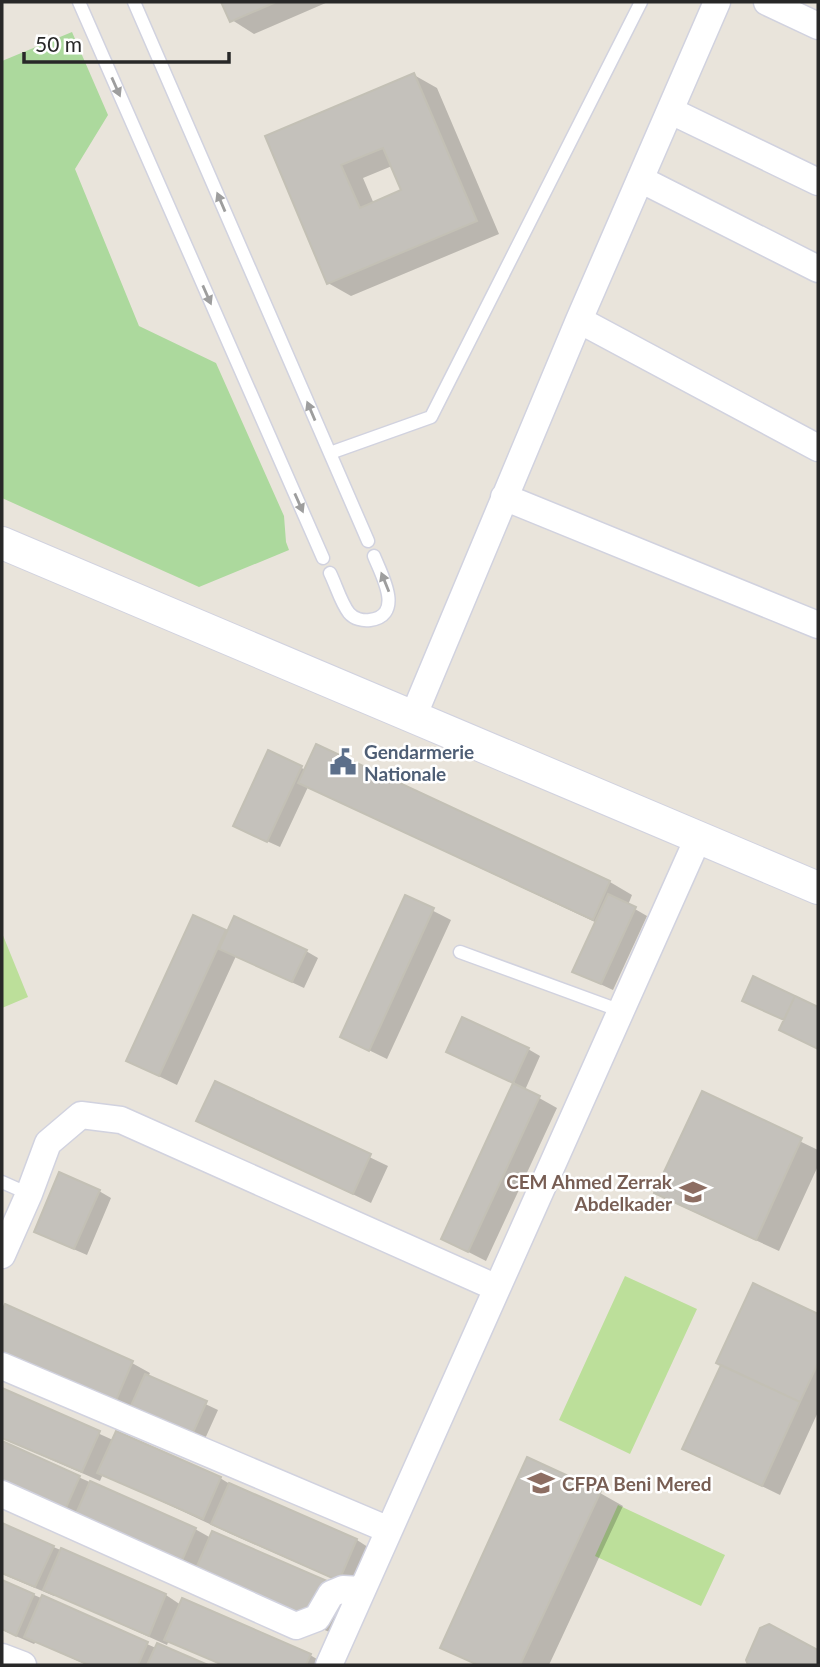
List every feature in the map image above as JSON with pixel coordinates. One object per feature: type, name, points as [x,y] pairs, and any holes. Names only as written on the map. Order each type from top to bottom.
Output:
[{"type":"street","points":[[413,717],[579,320],[717,2]]},
{"type":"street","points":[[767,2],[818,26]]},
{"type":"street","points":[[671,111],[818,183]]},
{"type":"street","points":[[640,179],[818,269]]},
{"type":"street","points":[[579,320],[818,448]]},
{"type":"street","points":[[504,497],[818,625]]},
{"type":"street","points":[[2,543],[818,888]]},
{"type":"street","points":[[329,1665],[699,836]]},
{"type":"street","points":[[2,1255],[48,1143],[81,1115],[121,1119],[497,1288]]},
{"type":"street","points":[[2,1366],[389,1530]]},
{"type":"street","points":[[2,1494],[296,1626],[317,1618],[331,1594],[343,1589],[362,1590]]},
{"type":"street","points":[[2,1657],[23,1665]]},
{"type":"lane","points":[[79,2],[323,558]]},
{"type":"lane","points":[[134,2],[368,541]]},
{"type":"lane","points":[[330,453],[431,417],[641,2]]},
{"type":"lane","points":[[330,573],[348,612],[363,621],[380,617],[390,603],[374,556]]},
{"type":"lane","points":[[460,953],[621,1010]]},
{"type":"lane","points":[[2,1182],[29,1194]]},
{"type":"green space","points":[[72,32],[108,115],[75,169],[139,326],[216,363],[284,516],[289,550],[199,587],[2,498],[2,61]]},
{"type":"green space","points":[[2,933],[28,997],[2,1008]]},
{"type":"green space","points":[[625,1276],[697,1309],[630,1454],[559,1420]]},
{"type":"green space","points":[[618,1505],[725,1555],[701,1606],[595,1556]]},
{"type":"building","points":[[221,2],[276,2],[230,22]]},
{"type":"building","points":[[414,73],[477,221],[327,284],[265,136]],"holes":[[[383,148],[401,190],[360,208],[341,165]]]},
{"type":"building","points":[[316,744],[610,881],[593,920],[298,783]]},
{"type":"building","points":[[268,750],[302,766],[267,842],[233,826]]},
{"type":"building","points":[[608,894],[636,907],[601,984],[572,972]]},
{"type":"building","points":[[405,895],[434,908],[369,1051],[340,1037]]},
{"type":"building","points":[[193,915],[226,930],[159,1076],[126,1061]]},
{"type":"building","points":[[234,916],[307,950],[292,982],[219,949]]},
{"type":"building","points":[[753,976],[795,996],[784,1020],[742,1001]]},
{"type":"building","points":[[795,996],[818,1007],[818,1049],[779,1030]]},
{"type":"building","points":[[462,1017],[529,1048],[513,1083],[446,1052]]},
{"type":"building","points":[[215,1081],[371,1154],[353,1194],[196,1121]]},
{"type":"building","points":[[513,1083],[540,1096],[468,1252],[441,1239]]},
{"type":"building","points":[[702,1091],[802,1138],[756,1240],[654,1193]]},
{"type":"building","points":[[59,1172],[100,1190],[74,1249],[34,1232]]},
{"type":"building","points":[[753,1283],[818,1314],[818,1363],[800,1402],[716,1363]]},
{"type":"building","points":[[5,1304],[133,1361],[115,1403],[2,1353],[2,1311]]},
{"type":"building","points":[[721,1365],[800,1402],[762,1486],[682,1449]]},
{"type":"building","points":[[145,1374],[207,1401],[192,1435],[130,1408]]},
{"type":"building","points":[[2,1388],[100,1431],[82,1472],[2,1438]]},
{"type":"building","points":[[116,1431],[221,1477],[203,1519],[97,1473]]},
{"type":"building","points":[[2,1441],[80,1476],[62,1517],[2,1491]]},
{"type":"building","points":[[527,1457],[601,1491],[520,1665],[478,1665],[440,1648]]},
{"type":"building","points":[[90,1481],[196,1528],[178,1570],[72,1523]]},
{"type":"building","points":[[229,1483],[357,1539],[339,1581],[211,1524]]},
{"type":"building","points":[[2,1523],[54,1546],[35,1587],[2,1573]]},
{"type":"building","points":[[212,1531],[341,1587],[323,1629],[194,1573]]},
{"type":"building","points":[[61,1548],[166,1594],[149,1636],[43,1590]]},
{"type":"building","points":[[2,1580],[34,1594],[16,1636],[2,1629]]},
{"type":"building","points":[[42,1595],[148,1642],[138,1665],[89,1665],[24,1637]]},
{"type":"building","points":[[182,1598],[311,1654],[306,1665],[223,1665],[164,1640]]},
{"type":"building","points":[[769,1624],[818,1650],[818,1665],[748,1665],[746,1660],[760,1628]]},
{"type":"building","points":[[157,1643],[208,1665],[147,1665]]},
{"type":"place","name":"Gendarmerie Nationale","points":[[343,762]]},
{"type":"place","name":"CEM Ahmed Zerrak Abdelkader","points":[[693,1192]]},
{"type":"place","name":"CFPA Beni Mered","points":[[541,1483]]}]
